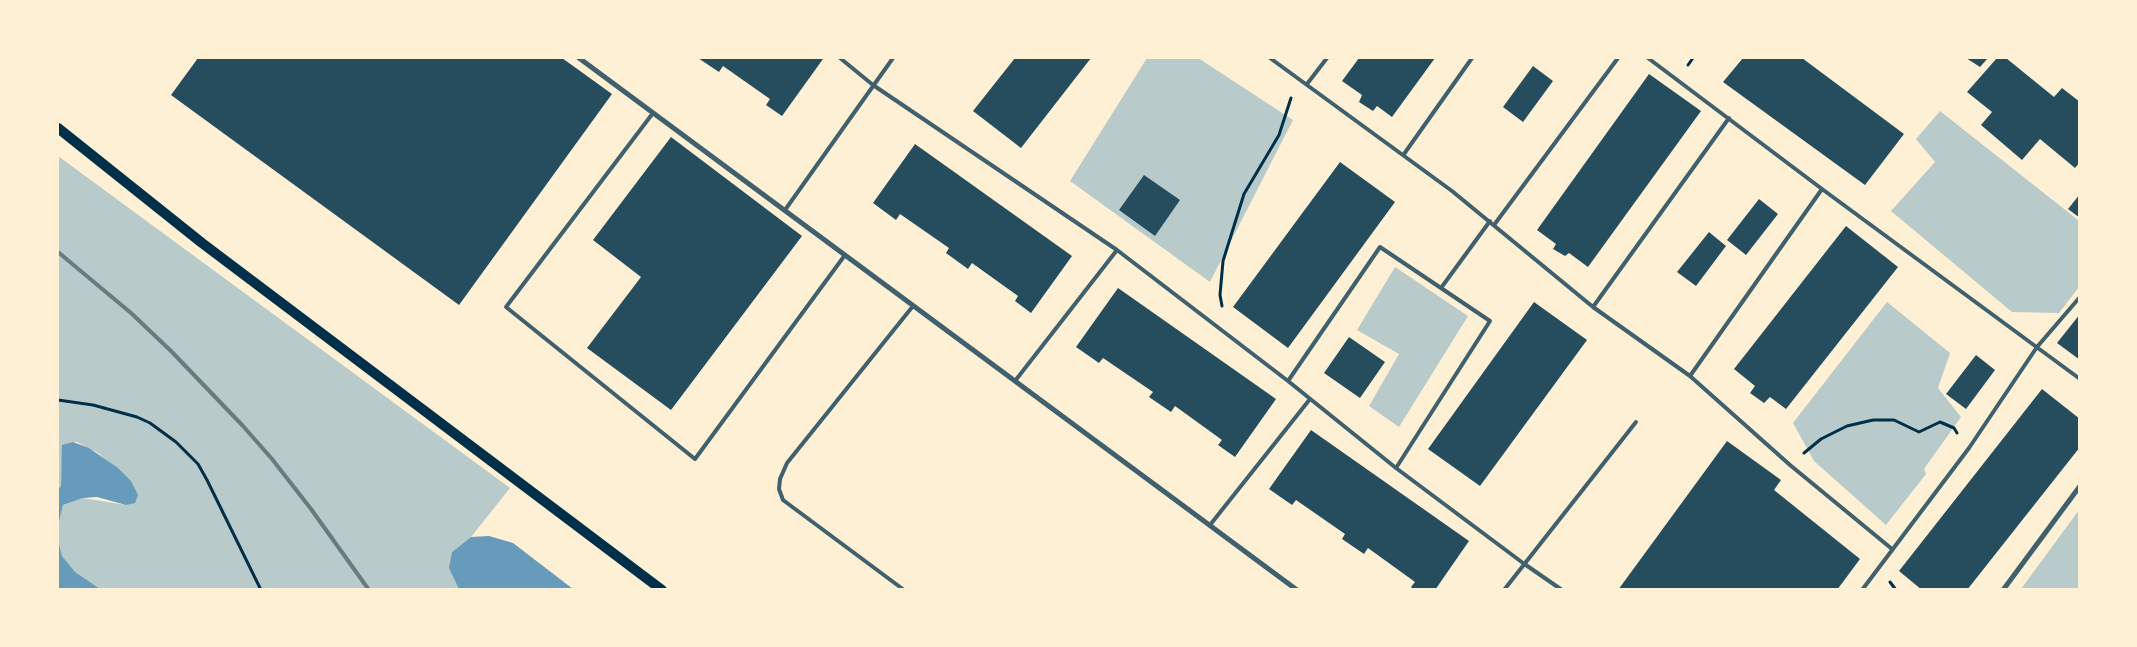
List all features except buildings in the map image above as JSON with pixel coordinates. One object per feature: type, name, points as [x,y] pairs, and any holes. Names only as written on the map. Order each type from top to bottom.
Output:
[{"type":"main road","points":[[58,128],[202,243],[662,590]]},
{"type":"street","points":[[579,58],[1297,590]]},
{"type":"street","points":[[2004,590],[2080,486]]},
{"type":"lane","points":[[840,58],[873,85],[1117,250],[1288,381],[1396,468],[1562,590]]},
{"type":"lane","points":[[784,210],[893,58]]},
{"type":"lane","points":[[1270,58],[1404,154],[1494,224],[1593,307],[1690,376],[1790,465],[1892,550]]},
{"type":"lane","points":[[1307,84],[1327,58]]},
{"type":"lane","points":[[1404,154],[1472,58]]},
{"type":"lane","points":[[1494,224],[1618,58]]},
{"type":"lane","points":[[1648,58],[1822,190],[2080,379]]},
{"type":"lane","points":[[653,113],[506,307],[695,459],[846,255]]},
{"type":"lane","points":[[1593,307],[1729,118]]},
{"type":"lane","points":[[1690,376],[1822,190]]},
{"type":"lane","points":[[1441,288],[1490,221]]},
{"type":"lane","points":[[1288,381],[1380,247],[1490,321],[1396,468]]},
{"type":"lane","points":[[1015,381],[1117,250]]},
{"type":"lane","points":[[1862,590],[1969,448],[2037,347],[2080,297]]},
{"type":"lane","points":[[904,590],[783,500],[780,479],[787,463],[913,306]]},
{"type":"lane","points":[[1210,525],[1310,399]]},
{"type":"lane","points":[[1504,590],[1636,422]]},
{"type":"path","points":[[1226,335],[1220,295],[1223,261],[1244,194],[1279,135],[1292,98]]},
{"type":"path","points":[[58,400],[93,405],[137,417],[150,423],[176,442],[198,464],[261,590]]},
{"type":"path","points":[[1790,465],[1821,439],[1847,426],[1873,420],[1894,420],[1919,432],[1940,422],[1954,428],[1969,448]]},
{"type":"shaded area","points":[[1147,58],[1198,58],[1293,120],[1210,282],[1070,181]]},
{"type":"shaded area","points":[[1940,111],[2080,223],[2079,287],[2059,313],[2012,312],[1891,211],[1935,162],[1916,139]]},
{"type":"shaded area","points":[[58,156],[510,488],[471,537],[452,552],[469,590],[100,589],[75,573],[62,556],[58,540],[58,526],[63,505],[83,498],[126,505],[131,481],[98,453],[77,442],[73,442],[62,461],[61,486],[58,489]]},
{"type":"shaded area","points":[[1395,267],[1468,316],[1399,427],[1369,406],[1399,354],[1357,330]]},
{"type":"shaded area","points":[[1887,302],[1950,353],[1938,388],[1961,417],[1924,469],[1926,474],[1886,525],[1814,461],[1793,423]]},
{"type":"shaded area","points":[[2079,510],[2079,589],[2021,589]]},
{"type":"water","points":[[73,442],[89,448],[118,468],[131,481],[138,495],[135,503],[126,505],[97,497],[83,498],[63,505],[58,526],[58,489],[61,486],[62,445]]},
{"type":"water","points":[[489,536],[513,543],[573,589],[459,589],[449,568],[452,552],[471,537]]},
{"type":"water","points":[[58,540],[62,556],[75,572],[100,589],[58,589]]},
{"type":"railway","points":[[58,252],[131,313],[171,351],[243,426],[272,459],[311,509],[369,590]]}]
